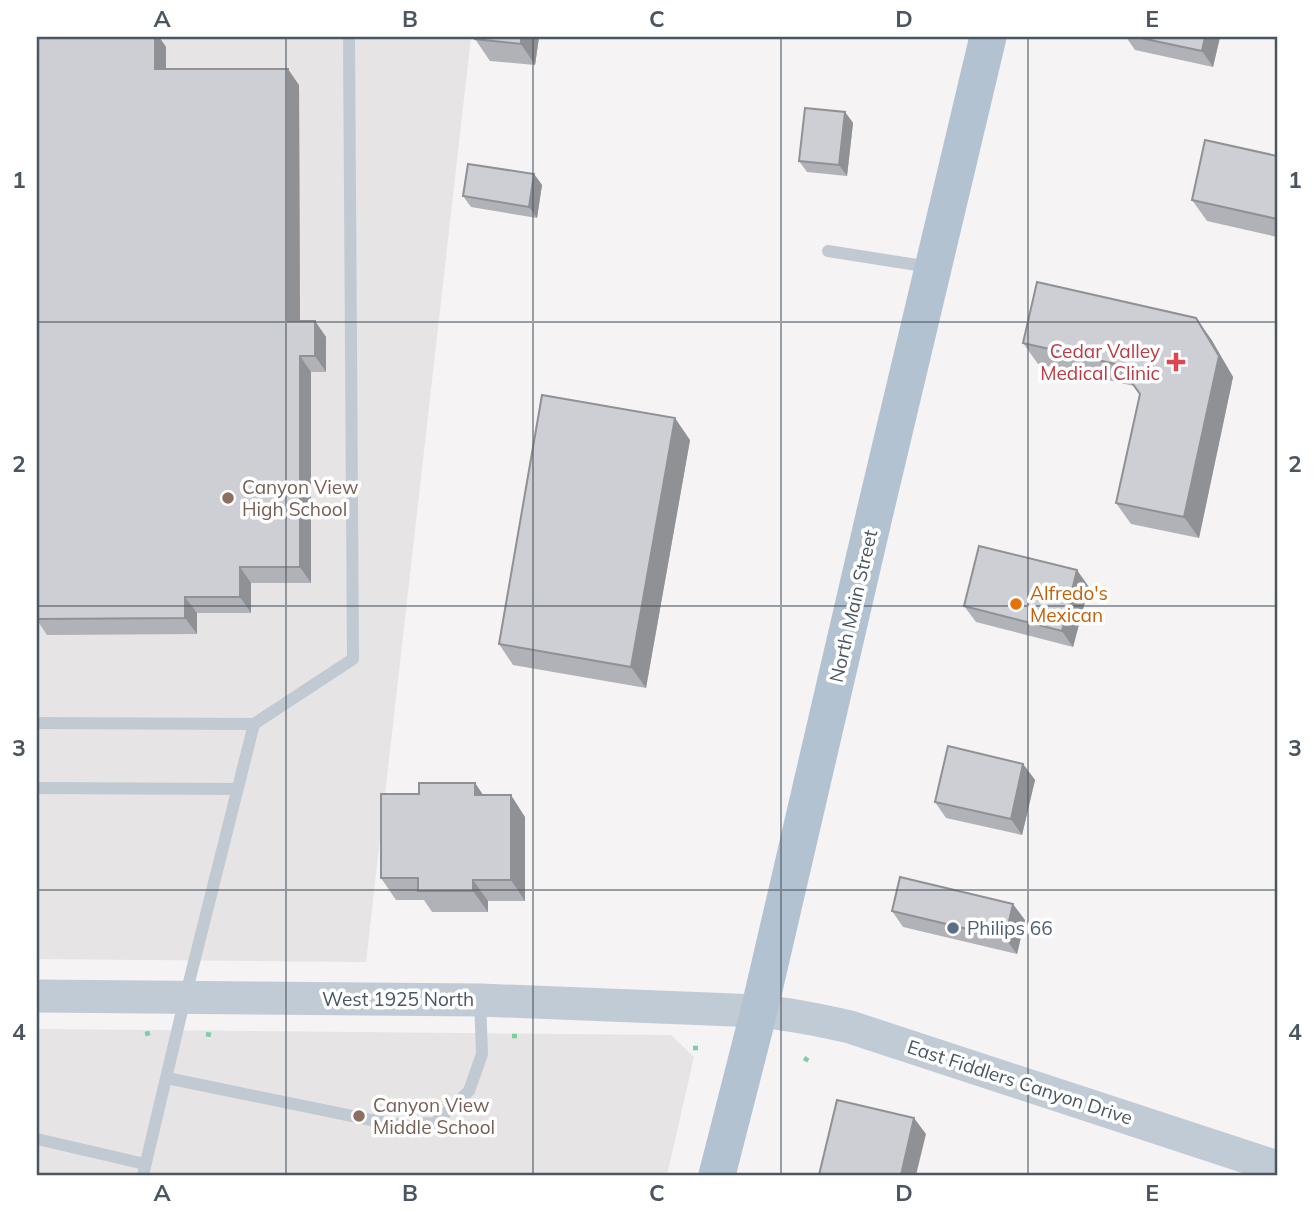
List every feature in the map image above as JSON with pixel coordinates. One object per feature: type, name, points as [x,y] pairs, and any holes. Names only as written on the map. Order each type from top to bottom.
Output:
[{"type":"main road","name":"North Main Street","points":[[717,1175],[759,1011],[988,37]]},
{"type":"street","name":"West 1925 North","points":[[37,996],[480,1000],[759,1011]]},
{"type":"street","name":"East Fiddlers Canyon Drive","points":[[759,1011],[810,1017],[850,1027],[1277,1167]]},
{"type":"lane","points":[[37,723],[254,724],[353,659],[349,37]]},
{"type":"lane","points":[[828,251],[934,268]]},
{"type":"lane","points":[[37,1139],[144,1170],[254,724]]},
{"type":"lane","points":[[37,788],[237,789]]},
{"type":"lane","points":[[167,1079],[391,1124],[435,1123],[469,1091],[482,1054],[480,1000]]},
{"type":"shaded area","name":"Canyon View High School","points":[[37,37],[471,37],[366,962],[37,959]]},
{"type":"shaded area","name":"Canyon View Middle School","points":[[37,1029],[671,1035],[694,1057],[667,1175],[37,1175]]},
{"type":"building","name":"Canyon View High School","points":[[37,37],[155,37],[155,69],[288,69],[288,321],[315,321],[315,356],[300,356],[300,567],[240,567],[240,597],[185,597],[185,618],[37,619]]},
{"type":"building","points":[[521,37],[521,44],[475,39]]},
{"type":"building","points":[[1136,37],[1205,37],[1202,51]]},
{"type":"building","points":[[805,108],[845,112],[839,165],[799,161]]},
{"type":"building","points":[[1205,140],[1277,156],[1277,219],[1192,200]]},
{"type":"building","points":[[468,164],[534,174],[529,207],[463,196]]},
{"type":"building","points":[[1037,282],[1196,318],[1219,356],[1184,517],[1116,503],[1140,394],[1119,365],[1023,343]]},
{"type":"building","points":[[542,395],[675,418],[631,667],[499,644]]},
{"type":"building","points":[[979,546],[1077,570],[1062,631],[964,606]]},
{"type":"building","points":[[948,746],[1023,764],[1011,819],[935,802]]},
{"type":"building","points":[[419,783],[475,783],[475,795],[511,795],[511,880],[473,880],[473,891],[418,891],[418,878],[381,878],[381,794],[419,794]]},
{"type":"building","points":[[900,877],[1013,904],[1005,938],[892,911]]},
{"type":"building","points":[[837,1100],[914,1118],[901,1175],[819,1175]]},
{"type":"place","name":"Cedar Valley Medical Clinic","points":[[1176,362]]},
{"type":"place","name":"Canyon View High School","points":[[228,498]]},
{"type":"place","name":"Alfredo's Mexican","points":[[1016,604]]},
{"type":"place","name":"Philips 66","points":[[953,928]]},
{"type":"place","name":"Canyon View Middle School","points":[[359,1116]]}]
